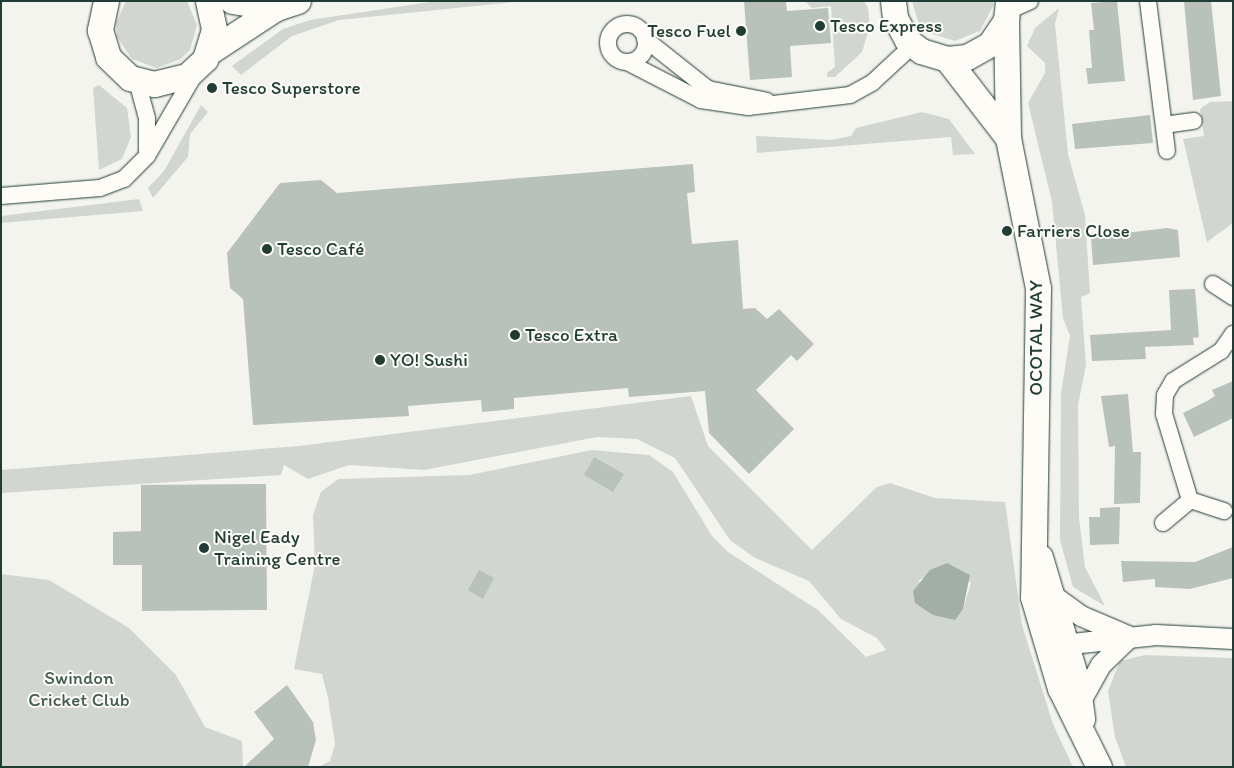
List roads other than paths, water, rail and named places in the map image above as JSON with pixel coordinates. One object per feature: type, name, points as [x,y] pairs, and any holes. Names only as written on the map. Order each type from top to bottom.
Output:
[{"type":"main road","points":[[204,59],[214,28],[208,1]]},
{"type":"main road","points":[[232,1],[287,5]]},
{"type":"main road","points":[[891,4],[902,33],[913,45],[947,59],[979,52],[995,39],[1013,8]]},
{"type":"main road","points":[[99,8],[108,57],[137,81],[171,83],[204,59],[287,5]]},
{"type":"main road","name":"OCOTAL WAY","points":[[1013,8],[1008,138],[1038,288],[1033,597],[1056,645]]},
{"type":"main road","name":"OCOTAL WAY","points":[[947,59],[1008,138]]},
{"type":"main road","name":"OCOTAL WAY","points":[[1035,541],[1051,594],[1063,695],[1082,714],[1099,767]]},
{"type":"street","points":[[1148,1],[1168,151]]},
{"type":"street","points":[[772,103],[708,89],[645,39],[631,24],[610,33],[608,45],[612,56],[628,62],[711,104],[748,107],[772,103],[828,101],[850,95],[873,82],[913,45]]},
{"type":"street","points":[[628,62],[642,55],[645,39]]},
{"type":"street","points":[[1,196],[112,186],[135,171],[147,156],[204,59]]},
{"type":"street","points":[[137,81],[147,119],[147,156]]},
{"type":"street","points":[[1164,125],[1194,121]]},
{"type":"street","points":[[1213,284],[1233,297]]},
{"type":"street","points":[[1190,500],[1164,414],[1165,395],[1173,381],[1221,351],[1233,334]]},
{"type":"street","points":[[1190,500],[1224,511]]},
{"type":"street","points":[[1163,523],[1190,500]]},
{"type":"street","points":[[1051,594],[1081,616],[1130,637]]},
{"type":"street","points":[[1082,714],[1098,668],[1130,637]]},
{"type":"street","points":[[1056,645],[1130,637],[1233,639]]},
{"type":"place","name":"Tesco Express","points":[[820,26]]},
{"type":"place","name":"Tesco Fuel","points":[[741,31]]},
{"type":"place","name":"Tesco Superstore","points":[[212,88]]},
{"type":"place","name":"Farriers Close","points":[[1007,231]]},
{"type":"place","name":"Tesco Café","points":[[267,249]]},
{"type":"place","name":"Tesco Extra","points":[[515,335]]},
{"type":"place","name":"YO! Sushi","points":[[380,360]]},
{"type":"place","name":"Nigel Eady Training Centre","points":[[204,548]]},
{"type":"park label","name":"Swindon Cricket Club","points":[[79,689]]}]
